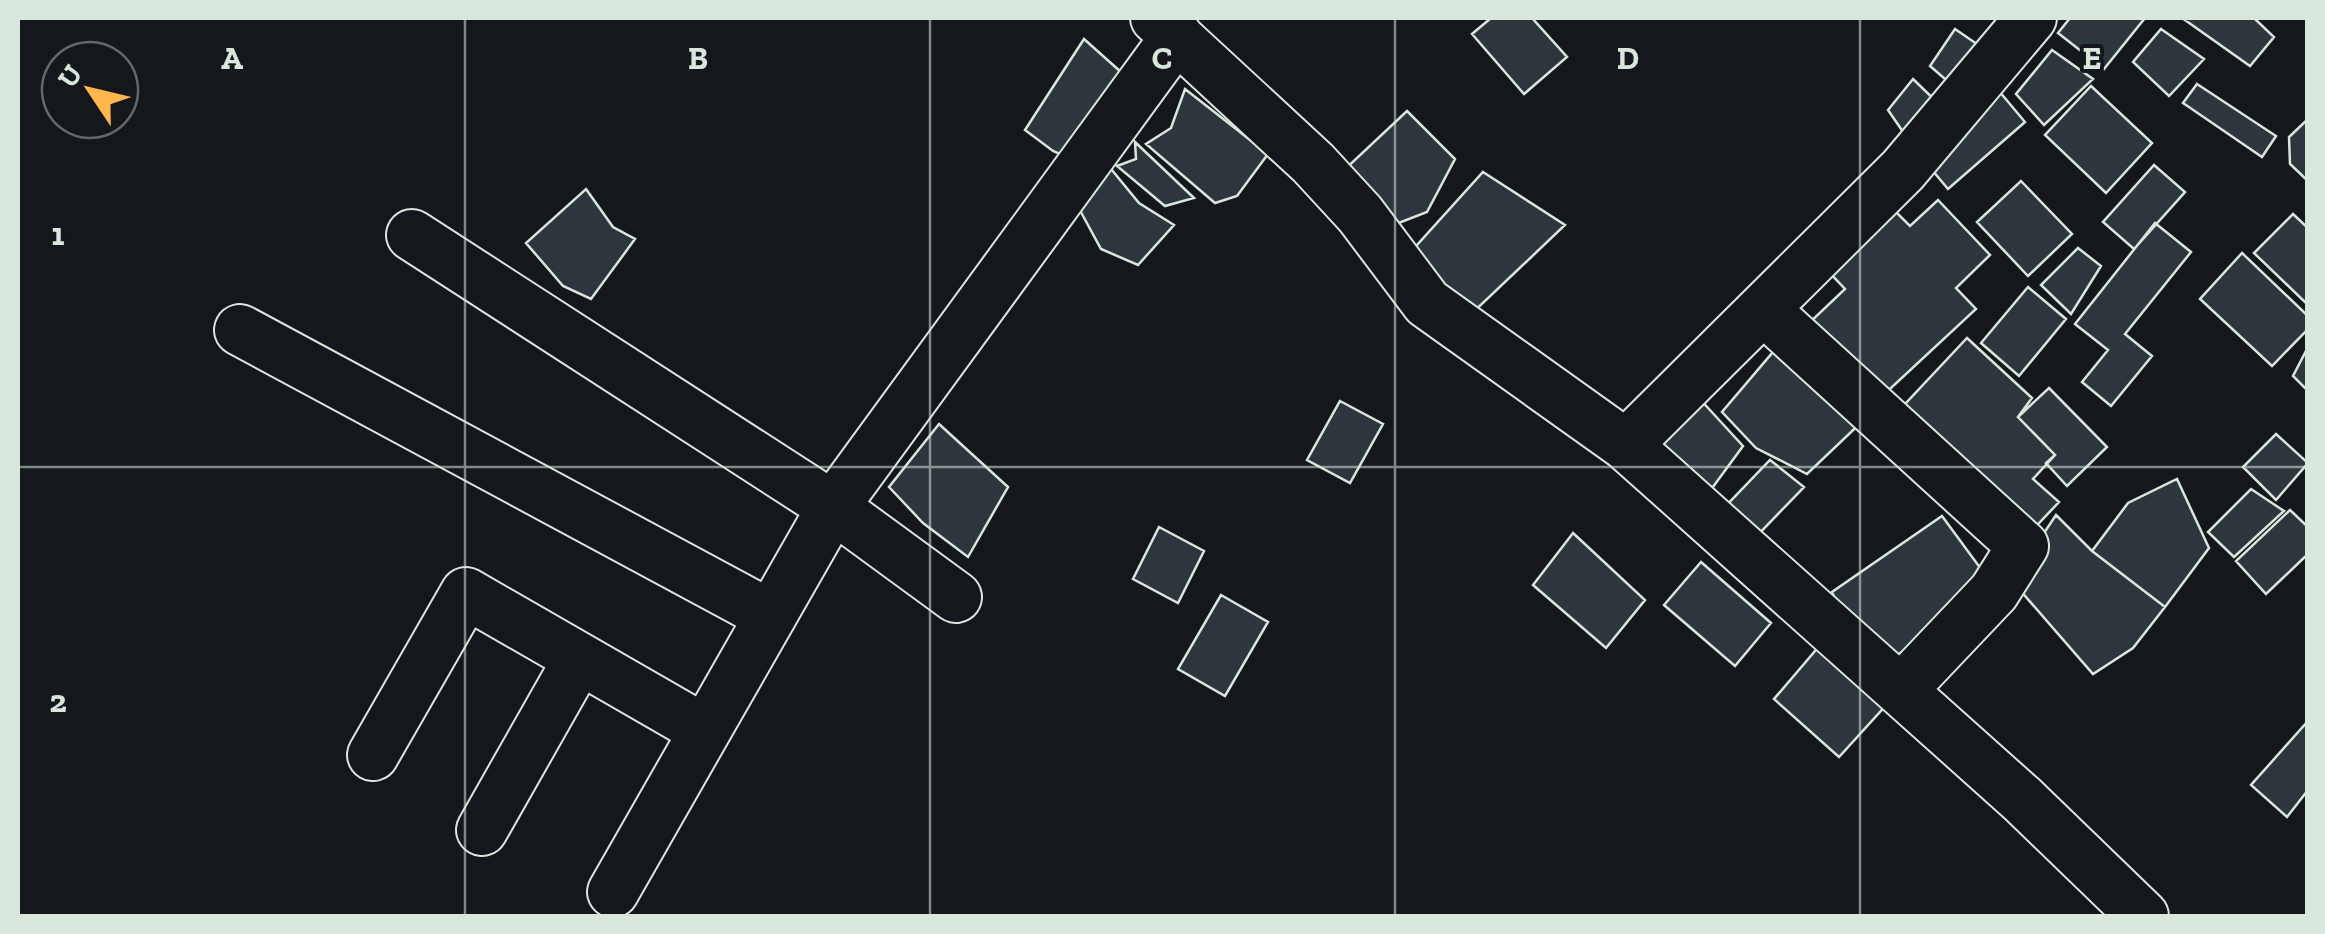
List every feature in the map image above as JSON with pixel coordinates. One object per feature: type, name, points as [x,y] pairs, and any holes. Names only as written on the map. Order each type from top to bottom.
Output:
[{"type":"street","points":[[1626,445],[1904,170],[2031,18]]},
{"type":"street","points":[[613,892],[833,507],[1167,27],[1313,163],[1360,214],[1427,304],[1626,445],[1901,690],[2143,916]]},
{"type":"street","points":[[412,235],[833,507],[956,597]]},
{"type":"street","points":[[1764,309],[2023,546],[1994,592],[1901,690]]},
{"type":"street","points":[[240,330],[771,616]]},
{"type":"street","points":[[372,755],[466,593],[704,730]]},
{"type":"street","points":[[482,830],[580,658]]},
{"type":"building","points":[[1491,18],[1532,18],[1567,57],[1524,94],[1472,34]]},
{"type":"building","points":[[2070,18],[2145,18],[2104,69],[2058,33]]},
{"type":"building","points":[[2254,18],[2274,37],[2250,66],[2185,20]]},
{"type":"building","points":[[1955,29],[1990,53],[1961,93],[1930,66]]},
{"type":"building","points":[[2161,29],[2204,59],[2169,96],[2133,62]]},
{"type":"building","points":[[1084,39],[1131,81],[1071,159],[1025,130]]},
{"type":"building","points":[[2052,50],[2093,79],[2044,125],[2016,94]]},
{"type":"building","points":[[1913,79],[1942,107],[1910,142],[1888,110]]},
{"type":"building","points":[[2197,84],[2276,136],[2262,157],[2183,103]]},
{"type":"building","points":[[2091,86],[2152,143],[2106,193],[2045,135]]},
{"type":"building","points":[[1185,89],[1268,154],[1237,196],[1215,203],[1146,144],[1171,128]]},
{"type":"building","points":[[1999,91],[2025,122],[1948,189],[1922,158]]},
{"type":"building","points":[[1407,111],[1455,159],[1427,212],[1391,226],[1343,171]]},
{"type":"building","points":[[2308,119],[2308,181],[2290,164],[2289,137]]},
{"type":"building","points":[[1135,142],[1194,198],[1165,206],[1117,166],[1136,159]]},
{"type":"building","points":[[1107,164],[1139,203],[1174,225],[1138,265],[1101,249],[1076,203]]},
{"type":"building","points":[[2154,165],[2185,192],[2134,249],[2103,222]]},
{"type":"building","points":[[1483,172],[1565,225],[1465,320],[1408,255]]},
{"type":"building","points":[[2021,181],[2072,234],[2028,276],[1977,222]]},
{"type":"building","points":[[586,189],[613,227],[635,239],[591,299],[563,286],[526,243]]},
{"type":"building","points":[[1938,200],[1990,255],[1956,288],[1976,309],[1877,401],[1807,325],[1845,289],[1828,271],[1894,210],[1910,226]]},
{"type":"building","points":[[2293,214],[2308,228],[2308,305],[2254,253]]},
{"type":"building","points":[[2155,223],[2191,252],[2125,334],[2152,356],[2111,406],[2082,382],[2108,350],[2075,324]]},
{"type":"building","points":[[2078,248],[2101,266],[2071,314],[2041,285]]},
{"type":"building","points":[[2242,253],[2308,316],[2308,329],[2272,366],[2200,299]]},
{"type":"building","points":[[2028,287],[2066,319],[2019,376],[1981,343]]},
{"type":"building","points":[[1967,338],[2032,398],[2018,417],[2055,455],[2033,479],[2059,502],[2024,539],[1892,418]]},
{"type":"building","points":[[1784,339],[1869,415],[1807,474],[1756,448],[1722,412]]},
{"type":"building","points":[[2308,347],[2308,391],[2293,376]]},
{"type":"building","points":[[2049,388],[2107,447],[2067,486],[2046,463],[2055,455],[2018,417]]},
{"type":"building","points":[[1698,397],[1743,446],[1710,491],[1654,450]]},
{"type":"building","points":[[1340,401],[1383,424],[1350,483],[1307,460]]},
{"type":"building","points":[[939,424],[1008,487],[968,557],[923,523],[889,487]]},
{"type":"building","points":[[2276,434],[2308,463],[2276,500],[2243,467]]},
{"type":"building","points":[[1770,460],[1804,487],[1751,542],[1720,512]]},
{"type":"building","points":[[2177,479],[2209,548],[2165,607],[2092,551],[2128,503]]},
{"type":"building","points":[[2251,489],[2284,511],[2234,557],[2208,532]]},
{"type":"building","points":[[2290,510],[2308,527],[2308,554],[2266,594],[2236,561]]},
{"type":"building","points":[[2056,515],[2092,551],[2165,607],[2133,648],[2093,674],[2012,581]]},
{"type":"building","points":[[1942,516],[1992,584],[1983,597],[1887,662],[1852,635],[1832,592]]},
{"type":"building","points":[[1159,527],[1204,551],[1178,603],[1133,579]]},
{"type":"building","points":[[1573,533],[1645,600],[1606,648],[1533,585]]},
{"type":"building","points":[[1701,562],[1771,623],[1735,666],[1664,605]]},
{"type":"building","points":[[1221,595],[1268,622],[1225,696],[1178,669]]},
{"type":"building","points":[[1821,644],[1888,703],[1839,757],[1774,699]]},
{"type":"building","points":[[2308,721],[2308,790],[2287,817],[2251,785]]}]
